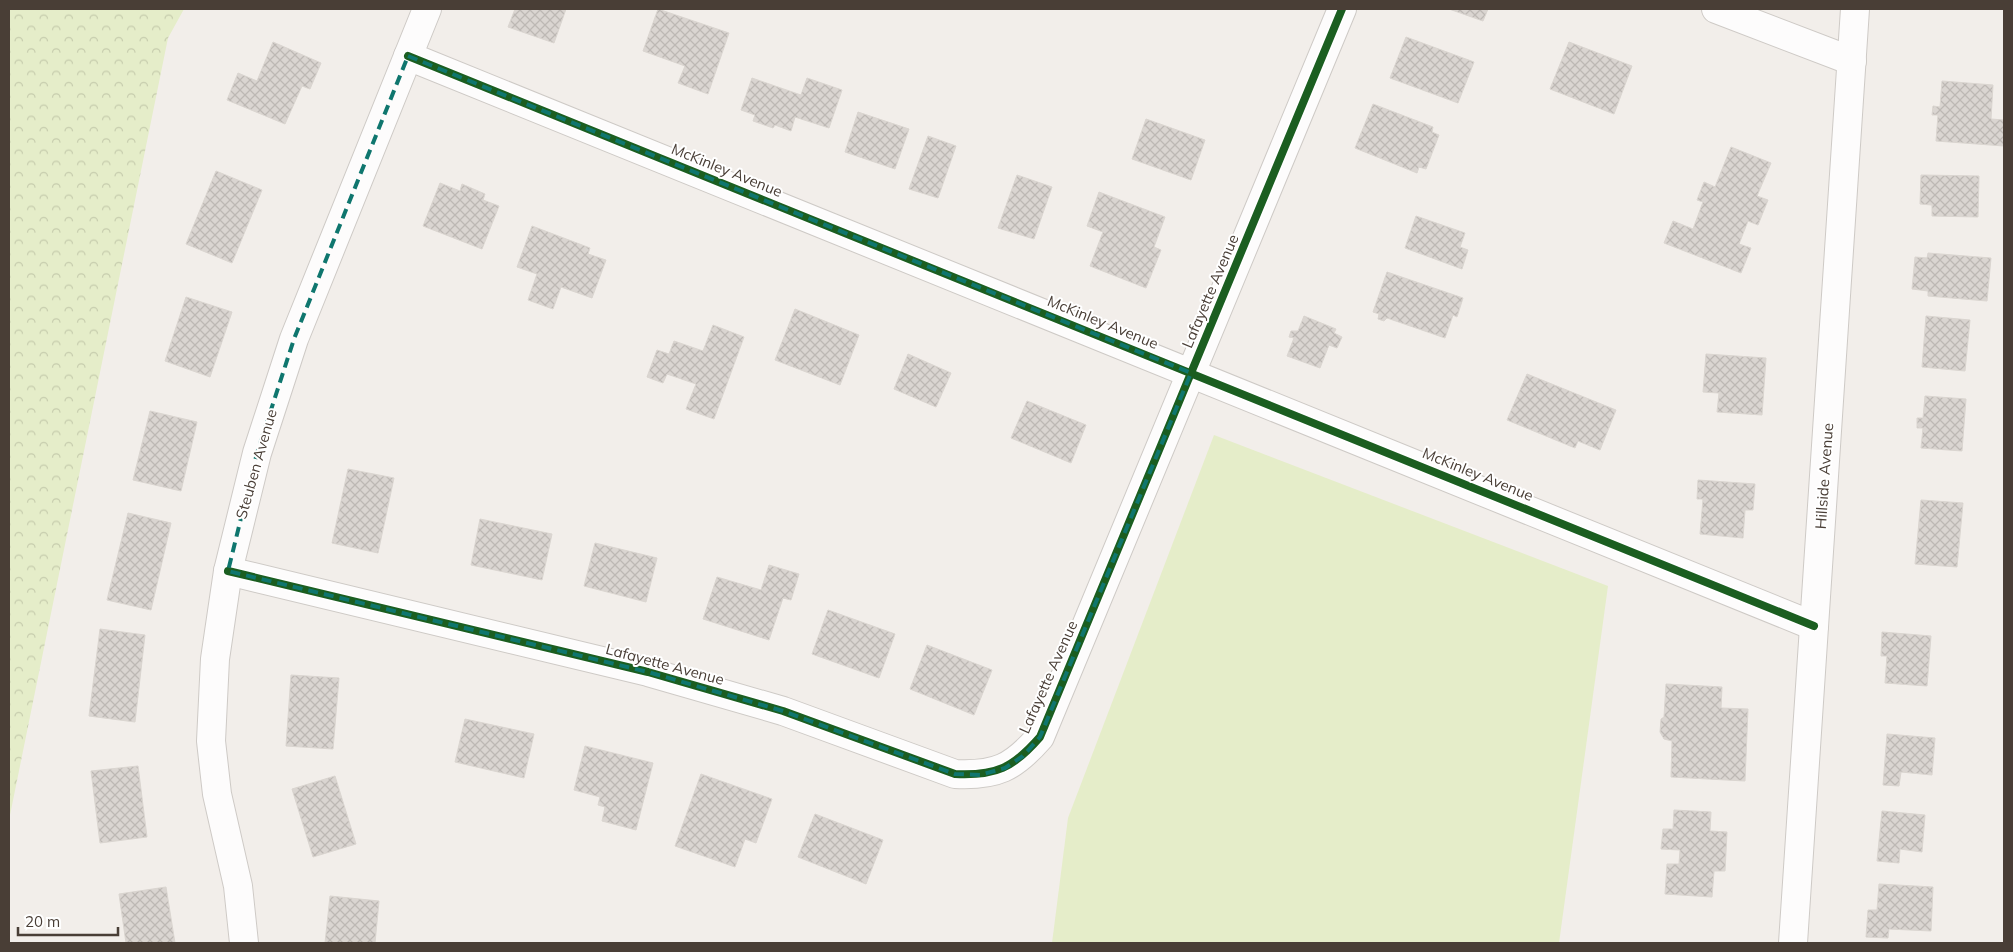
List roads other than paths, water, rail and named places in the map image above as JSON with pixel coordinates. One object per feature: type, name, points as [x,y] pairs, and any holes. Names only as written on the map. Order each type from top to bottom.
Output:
[{"type":"street","name":"Steuben Avenue","points":[[244,943],[238,886],[217,794],[211,741],[215,659],[228,571],[257,453],[294,339],[427,9]]},
{"type":"street","name":"Lafayette Avenue","points":[[228,571],[648,672],[783,711],[955,774],[980,775],[1004,768],[1023,756],[1040,737],[1342,9]]},
{"type":"street","points":[[1716,9],[1852,61]]},
{"type":"street","name":"Hillside Avenue","points":[[1793,943],[1856,9]]},
{"type":"street","name":"McKinley Avenue","points":[[408,56],[1814,626]]}]
